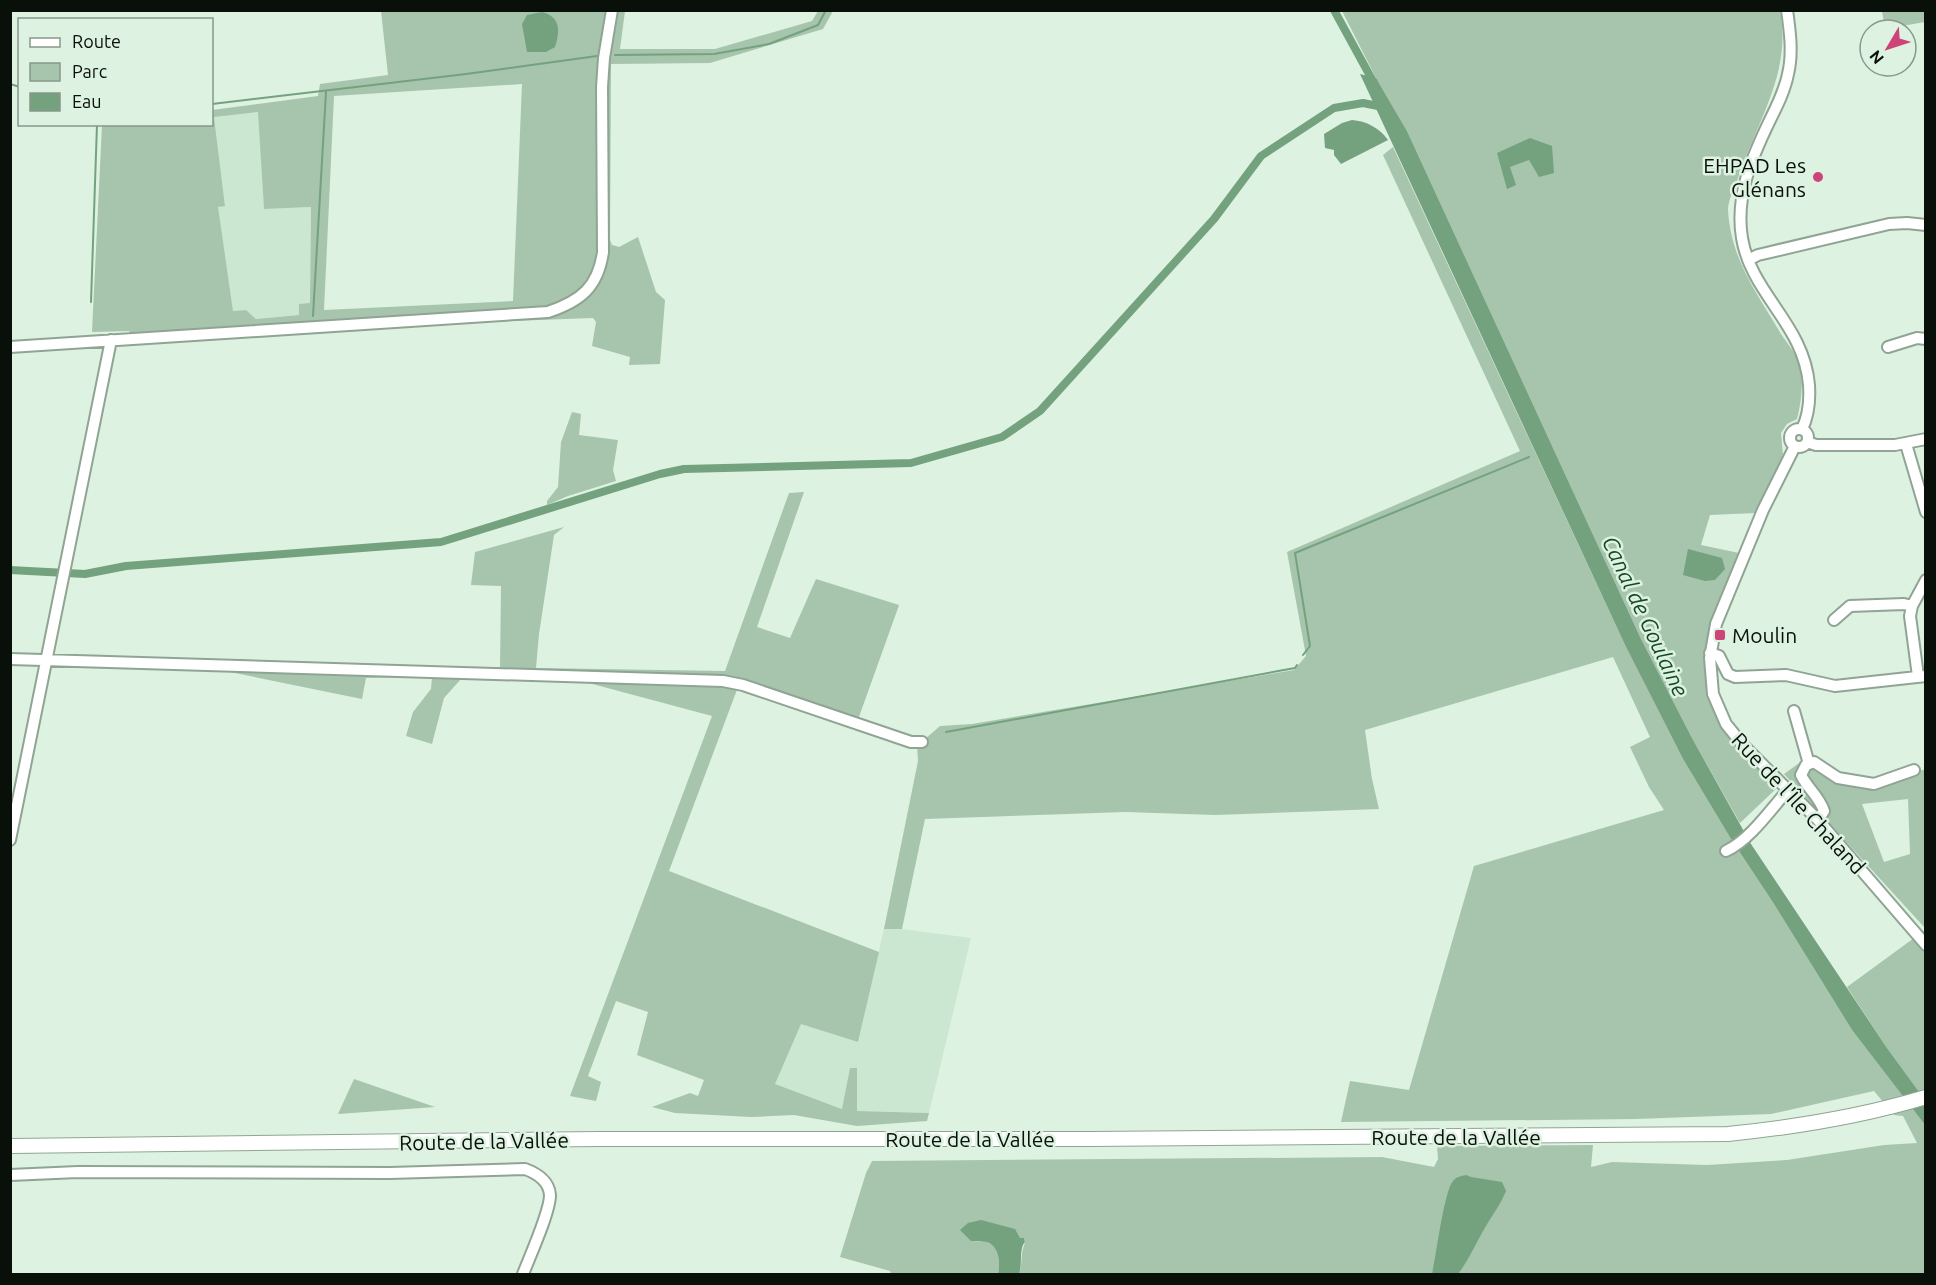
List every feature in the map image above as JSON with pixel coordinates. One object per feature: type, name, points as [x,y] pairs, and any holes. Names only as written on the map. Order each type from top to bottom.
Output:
[{"type":"main road","name":"Route de la Vallée","points":[[10,1146],[751,1139],[1728,1134],[1818,1124],[1926,1097]]},
{"type":"street","points":[[10,347],[548,312],[576,300],[585,294],[593,283],[601,267],[603,252],[602,87],[612,10]]},
{"type":"street","points":[[1787,10],[1789,73],[1744,183],[1741,202],[1742,237],[1748,260],[1803,353],[1810,392],[1808,414],[1802,429]]},
{"type":"street","points":[[1748,260],[1758,255],[1871,227],[1907,223],[1926,225]]},
{"type":"street","points":[[1888,348],[1917,338],[1926,339]]},
{"type":"street","points":[[10,840],[111,340]]},
{"type":"street","points":[[1795,429],[1802,429],[1808,435],[1807,442],[1802,446],[1795,446],[1790,440],[1791,434],[1795,429]]},
{"type":"street","points":[[1807,442],[1821,445],[1906,444],[1926,439]]},
{"type":"street","points":[[1906,444],[1926,512]]},
{"type":"street","name":"Rue de l'Île Chaland","points":[[1795,446],[1763,510],[1715,628],[1710,653],[1713,694],[1726,724],[1743,745],[1818,820],[1926,945]]},
{"type":"street","points":[[1710,653],[1719,656],[1728,674],[1732,677],[1786,675],[1828,686],[1922,676],[1910,616],[1912,606],[1926,580]]},
{"type":"street","points":[[1834,620],[1850,606],[1904,604],[1912,606]]},
{"type":"street","points":[[10,659],[723,681],[743,685],[911,742],[922,742]]},
{"type":"street","points":[[1794,711],[1809,764]]},
{"type":"street","points":[[1818,820],[1824,812],[1821,801],[1806,786],[1801,775],[1806,765],[1814,762],[1838,778],[1874,784],[1914,770]]},
{"type":"street","points":[[1729,850],[1755,828],[1788,790]]},
{"type":"street","points":[[10,1175],[78,1172],[390,1173],[525,1169],[537,1173],[550,1193],[548,1208],[523,1275]]},
{"type":"shaded area","points":[[259,112],[264,209],[311,207],[310,304],[299,315],[256,319],[246,310],[233,311],[217,206],[225,206],[214,116]]},
{"type":"shaded area","points":[[884,929],[902,929],[971,938],[929,1113],[856,1111],[857,1069],[850,1069],[843,1109],[774,1084],[801,1023],[858,1042]]},
{"type":"green space","points":[[381,11],[625,11],[620,49],[715,49],[812,21],[818,11],[833,11],[823,29],[710,63],[611,64],[610,240],[612,245],[619,247],[638,237],[656,292],[665,300],[660,364],[629,365],[630,357],[592,346],[596,322],[593,318],[133,343],[129,331],[92,332],[102,126],[213,126],[213,110],[318,96],[320,84],[388,75]],"holes":[[[522,84],[513,301],[324,310],[334,96]],[[258,112],[264,209],[311,207],[310,303],[299,304],[299,315],[256,319],[246,310],[233,311],[218,207],[225,206],[214,117]]]},
{"type":"green space","points":[[1342,11],[1780,11],[1782,33],[1777,75],[1728,210],[1734,245],[1740,260],[1754,290],[1800,365],[1802,385],[1800,407],[1797,419],[1787,424],[1781,433],[1783,455],[1756,513],[1710,515],[1701,545],[1739,553],[1709,630],[1706,673],[1710,699],[1719,721],[1734,743],[1779,786],[1740,823],[1692,738],[1641,639],[1407,131],[1376,78]]},
{"type":"green space","points":[[1882,11],[1925,11],[1925,22],[1918,23],[1918,18],[1883,18]]},
{"type":"green space","points":[[1393,147],[1626,647],[1683,759],[1852,1030],[1925,1125],[1925,1274],[1019,1274],[1025,1243],[984,1241],[991,1244],[997,1252],[998,1274],[891,1274],[890,1271],[840,1257],[866,1173],[872,1161],[1382,1157],[1434,1167],[1438,1159],[1437,1146],[1593,1145],[1591,1167],[1612,1162],[1707,1165],[1787,1160],[1884,1145],[1917,1143],[1903,1116],[1894,1115],[1874,1091],[1771,1114],[1636,1119],[1341,1122],[1350,1081],[1409,1090],[1474,866],[1664,810],[1649,787],[1630,747],[1650,737],[1613,657],[1365,730],[1379,809],[1215,815],[1125,812],[925,819],[902,929],[884,929],[918,761],[917,746],[940,726],[972,724],[1294,670],[1306,656],[1287,552],[1520,451],[1383,155]]},
{"type":"green space","points":[[572,412],[581,414],[579,435],[618,440],[613,470],[616,481],[547,505],[547,501],[558,487],[561,442]]},
{"type":"green space","points":[[804,492],[757,627],[790,638],[816,579],[899,605],[898,608],[855,728],[738,687],[669,871],[879,952],[858,1042],[801,1024],[775,1084],[842,1109],[850,1068],[857,1068],[857,1111],[929,1113],[927,1121],[857,1126],[794,1115],[751,1117],[675,1113],[652,1107],[690,1093],[698,1096],[704,1080],[637,1055],[648,1012],[616,1001],[588,1076],[601,1082],[596,1101],[570,1096],[712,716],[585,682],[461,679],[444,698],[432,744],[406,736],[413,712],[431,689],[432,677],[366,678],[362,699],[230,672],[232,661],[346,666],[500,667],[501,586],[471,585],[475,552],[564,527],[554,535],[536,668],[725,671],[789,493]]},
{"type":"green space","points":[[1802,761],[1837,781],[1899,780],[1925,769],[1925,928],[1784,774]],"holes":[[[1908,799],[1910,854],[1884,862],[1862,804]]]},
{"type":"green space","points":[[1925,930],[1925,1100],[1847,987]]},
{"type":"green space","points":[[354,1079],[435,1107],[338,1114]]},
{"type":"water","points":[[542,12],[553,17],[558,25],[555,47],[546,52],[527,52],[522,24],[527,15]]},
{"type":"water","points":[[1360,74],[1376,78],[1407,131],[1641,639],[1692,738],[1751,844],[1887,1048],[1925,1100],[1925,1125],[1852,1030],[1683,759],[1626,647]]},
{"type":"water","points":[[1352,120],[1372,126],[1388,140],[1341,164],[1334,155],[1334,150],[1325,148],[1324,134]]},
{"type":"water","points":[[1530,138],[1552,146],[1554,173],[1539,177],[1529,160],[1510,167],[1516,185],[1507,189],[1497,153]]},
{"type":"water","points":[[1688,549],[1722,558],[1725,569],[1715,580],[1705,581],[1683,575]]},
{"type":"water","points":[[1466,1175],[1502,1182],[1506,1191],[1458,1274],[1432,1274],[1443,1210],[1450,1187],[1453,1181]]},
{"type":"water","points":[[981,1220],[1015,1229],[1020,1238],[1024,1238],[1019,1274],[998,1274],[997,1252],[991,1244],[971,1241],[960,1230],[968,1223]]},
{"type":"waterway","points":[[615,55],[714,54],[769,44],[818,25],[826,10]]},
{"type":"waterway","points":[[1334,10],[1375,85]]},
{"type":"waterway","points":[[213,104],[597,56]]},
{"type":"waterway","points":[[10,84],[18,86]]},
{"type":"waterway","points":[[313,316],[326,92]]},
{"type":"waterway","points":[[10,570],[85,574],[126,566],[441,542],[660,474],[684,469],[911,463],[1002,437],[1040,411],[1214,219],[1261,156],[1334,108],[1363,103],[1383,107]]},
{"type":"waterway","points":[[91,302],[97,126]]},
{"type":"waterway","points":[[1303,655],[1310,646],[1295,553],[1529,457]]},
{"type":"waterway","points":[[946,732],[1295,668],[1297,665]]},
{"type":"place","name":"EHPAD Les Glénans","points":[[1818,177]]},
{"type":"place","name":"Moulin","points":[[1720,635]]},
{"type":"water label","name":"Canal de Goulaine","points":[[1646,616]]}]
